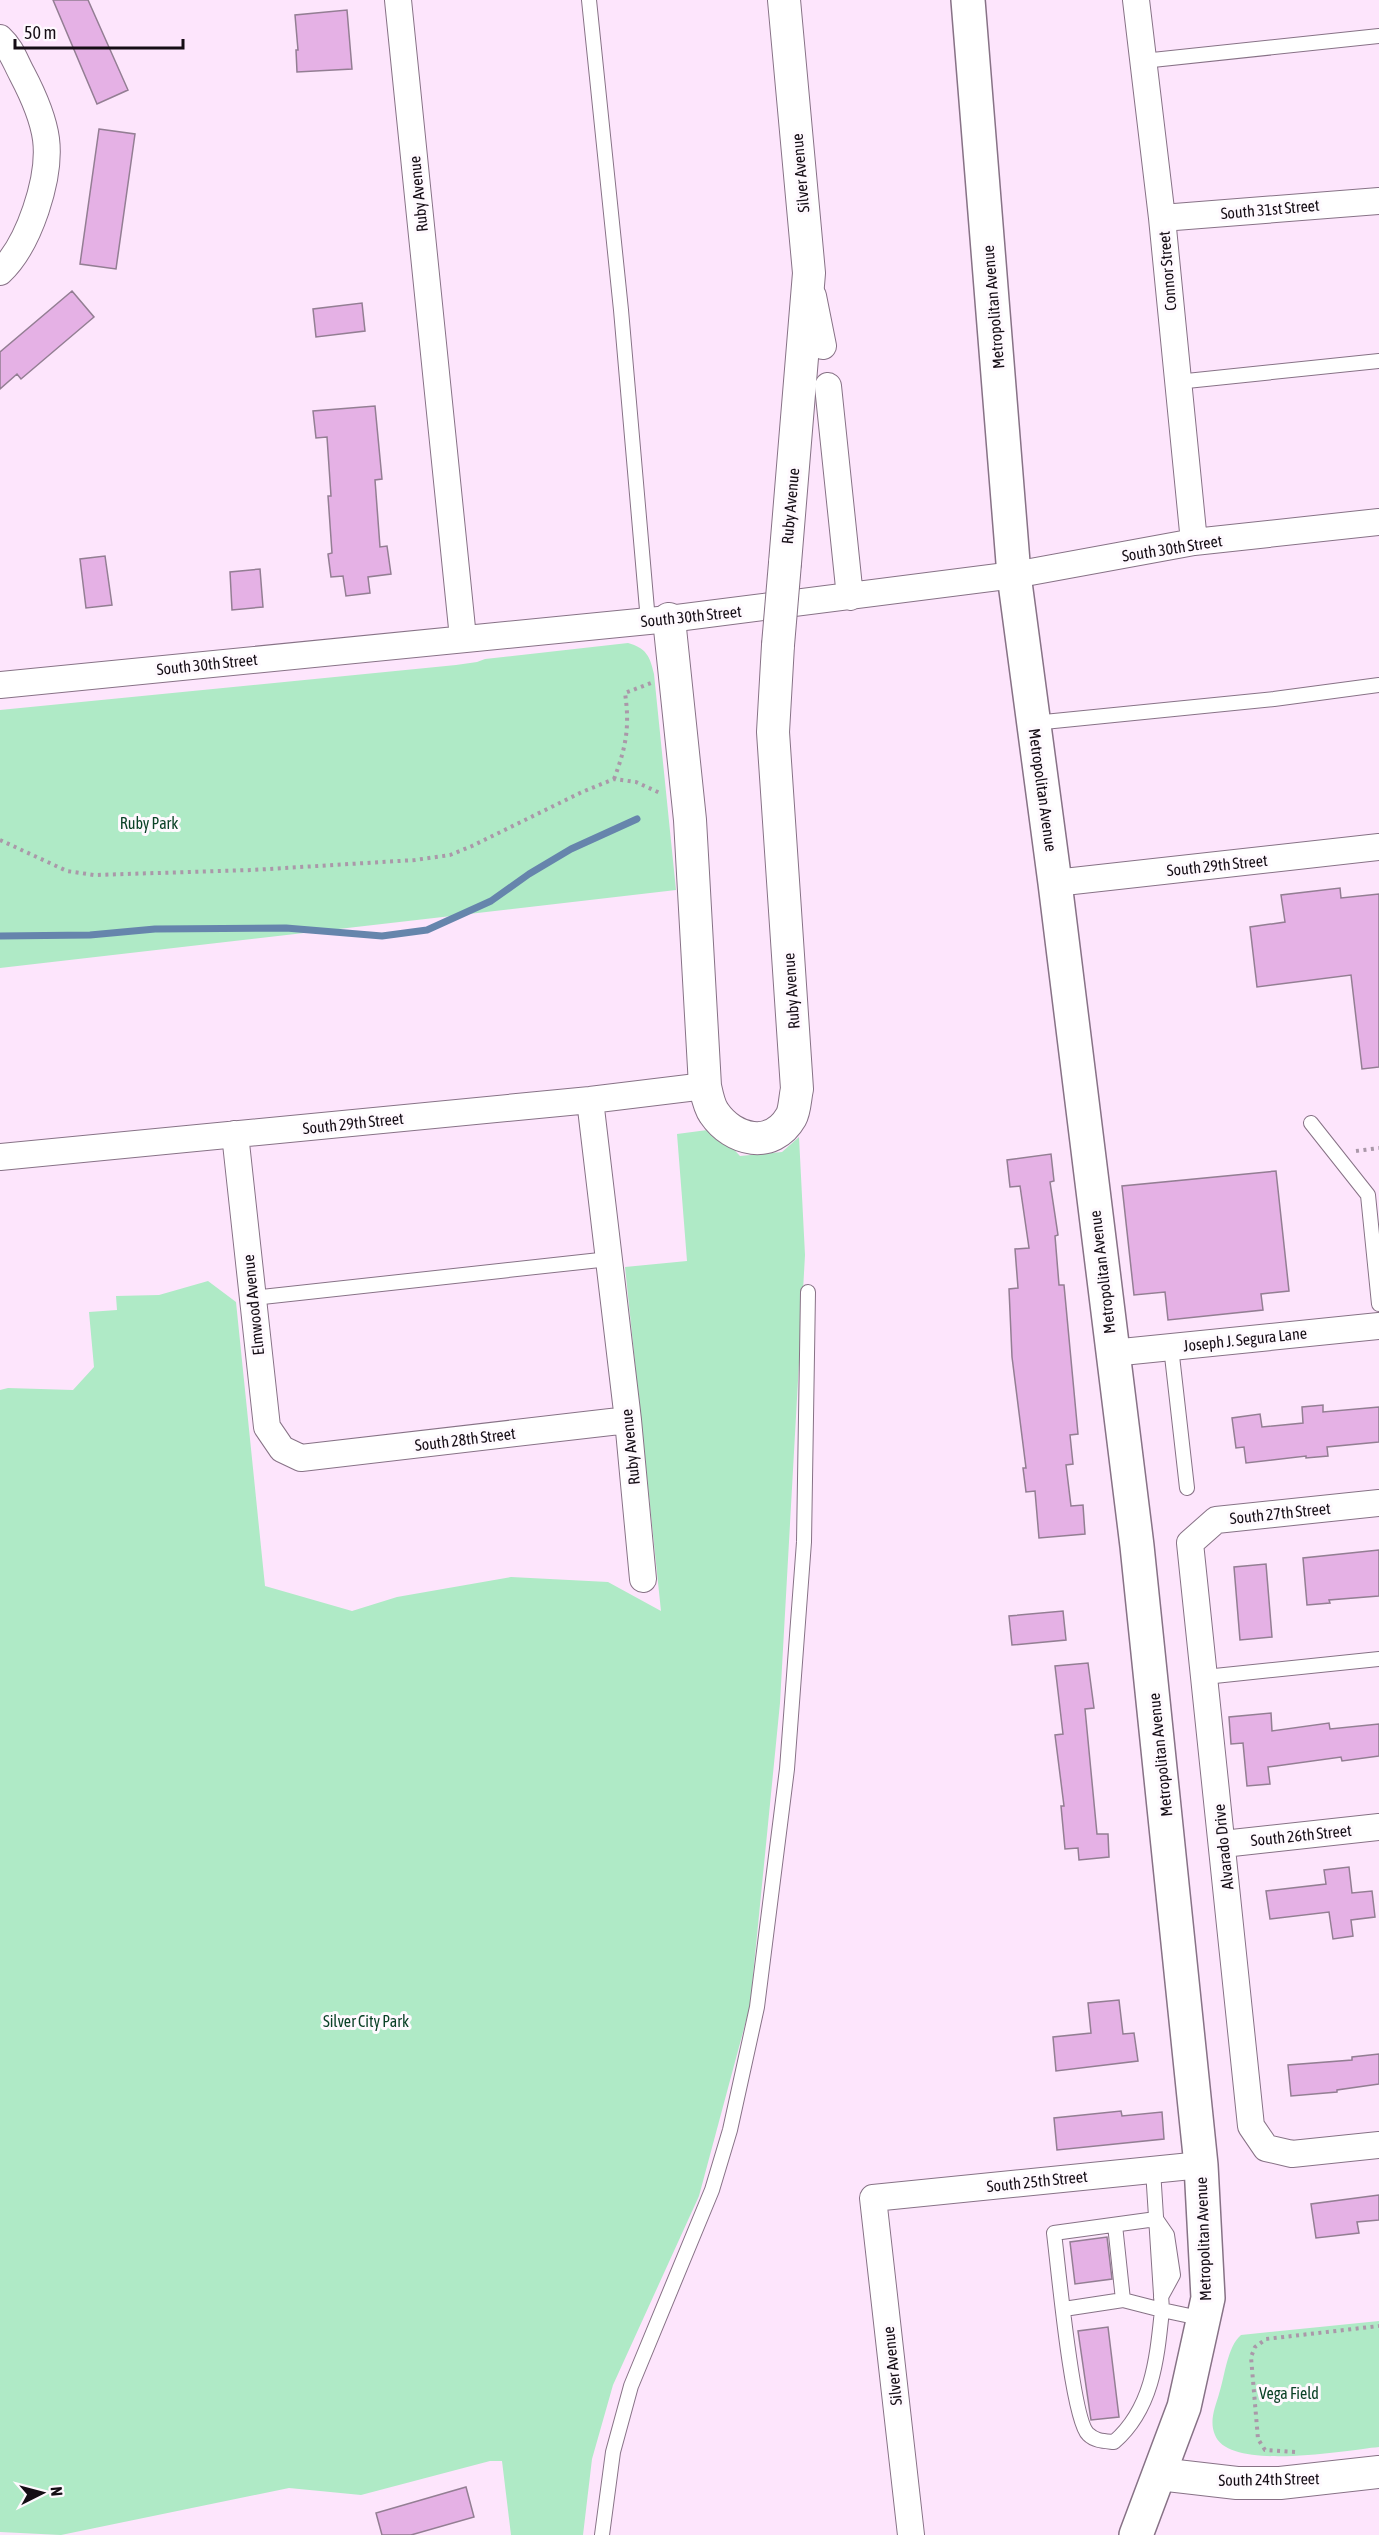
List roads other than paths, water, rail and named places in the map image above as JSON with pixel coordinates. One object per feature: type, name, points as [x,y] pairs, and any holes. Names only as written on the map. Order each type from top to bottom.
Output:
[{"type":"main road","name":"Metropolitan Avenue","points":[[968,0],[1014,575],[1055,883],[1137,1546],[1201,2165],[1208,2298],[1184,2408],[1136,2535]]},
{"type":"street","name":"Ruby Avenue","points":[[398,0],[463,638]]},
{"type":"street","name":"Silver Avenue","points":[[784,0],[809,273],[823,346]]},
{"type":"street","name":"Connor Street","points":[[1136,0],[1162,218],[1194,542]]},
{"type":"street","points":[[0,39],[8,45],[32,94],[46,140],[42,193],[27,232],[0,272]]},
{"type":"street","name":"South 31st Street","points":[[1162,218],[1379,201]]},
{"type":"street","name":"Ruby Avenue","points":[[659,620],[690,820],[705,1086],[712,1112],[728,1129],[749,1140],[774,1136],[791,1116],[797,1089],[773,732],[778,645],[809,273]]},
{"type":"street","points":[[828,386],[850,597]]},
{"type":"street","name":"South 30th Street","points":[[0,685],[659,620],[1014,575],[1194,542],[1379,522]]},
{"type":"street","name":"South 29th Street","points":[[1055,883],[1379,848]]},
{"type":"street","name":"South 29th Street","points":[[0,1157],[590,1100],[705,1086]]},
{"type":"street","name":"Ruby Avenue","points":[[590,1100],[628,1420],[642,1579]]},
{"type":"street","name":"Elmwood Avenue","points":[[235,1134],[267,1427],[282,1449],[301,1458]]},
{"type":"street","name":"Joseph J. Segura Lane","points":[[1112,1353],[1379,1326]]},
{"type":"street","name":"South 28th Street","points":[[301,1458],[628,1420]]},
{"type":"street","name":"South 27th Street","points":[[1190,1543],[1216,1520],[1379,1503]]},
{"type":"street","name":"Alvarado Drive","points":[[1190,1543],[1251,2126],[1266,2148],[1292,2154],[1379,2145]]},
{"type":"street","name":"South 26th Street","points":[[1223,1844],[1379,1827]]},
{"type":"street","name":"South 25th Street","points":[[873,2198],[1201,2165]]},
{"type":"street","name":"Silver Avenue","points":[[873,2198],[911,2535]]},
{"type":"street","name":"South 24th Street","points":[[1159,2474],[1237,2483],[1280,2483],[1379,2472]]},
{"type":"lane","points":[[589,0],[621,310],[659,620]]},
{"type":"lane","points":[[1143,61],[1379,36]]},
{"type":"lane","points":[[1177,382],[1379,361]]},
{"type":"lane","points":[[1034,723],[1274,699],[1379,685]]},
{"type":"lane","points":[[1311,1123],[1368,1195],[1379,1304]]},
{"type":"lane","points":[[253,1298],[609,1260]]},
{"type":"lane","points":[[602,2535],[613,2452],[631,2386],[712,2190],[730,2130],[757,2007],[787,1769],[804,1542],[808,1292]]},
{"type":"lane","points":[[1171,1347],[1187,1488]]},
{"type":"lane","points":[[1204,1677],[1379,1659]]},
{"type":"lane","points":[[1154,2170],[1162,2304],[1156,2368],[1143,2405],[1122,2435],[1114,2442],[1098,2441],[1087,2433],[1081,2423],[1074,2389],[1054,2233],[1156,2219]]},
{"type":"lane","points":[[1115,2225],[1123,2300]]},
{"type":"lane","points":[[1064,2309],[1123,2300],[1162,2304],[1204,2319]]},
{"type":"waterway","points":[[0,936],[90,935],[155,929],[286,928],[382,936],[427,930],[491,901],[529,874],[571,849],[637,819]]},
{"type":"park label","name":"Ruby Park","points":[[149,823]]},
{"type":"park label","name":"Silver City Park","points":[[366,2021]]},
{"type":"park label","name":"Vega Field","points":[[1289,2393]]}]
